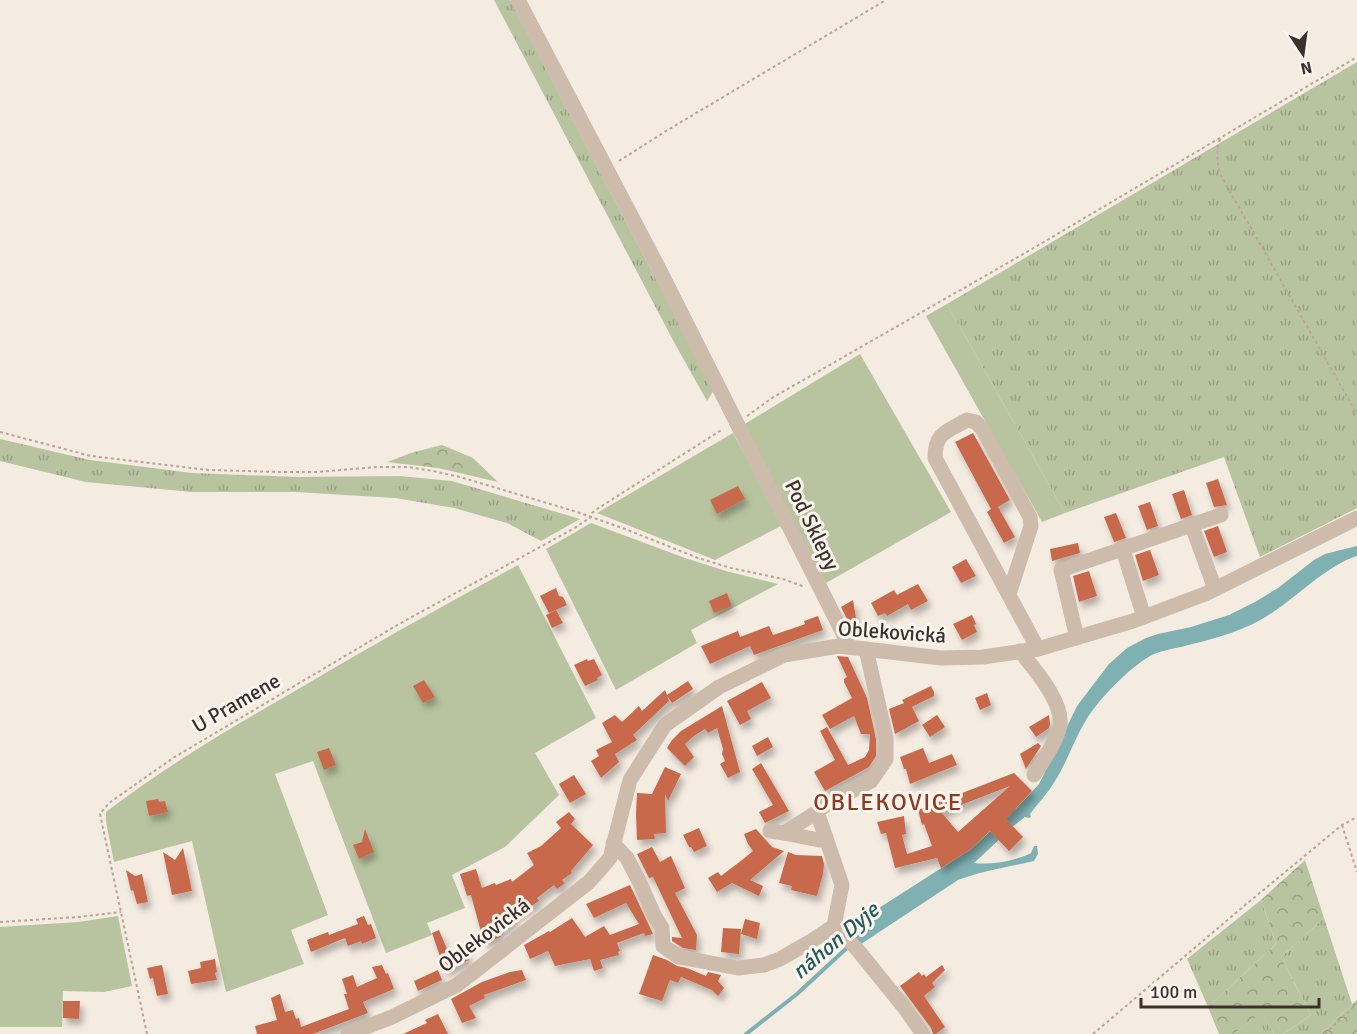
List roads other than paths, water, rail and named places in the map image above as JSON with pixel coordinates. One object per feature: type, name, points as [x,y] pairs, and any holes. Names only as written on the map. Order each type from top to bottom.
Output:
[{"type":"street","name":"Pod Sklepy","points":[[518,0],[791,527],[850,647]]},
{"type":"street","points":[[1009,594],[1031,526],[1030,517],[983,430],[976,422],[967,420],[941,436],[935,445],[934,458],[1038,649]]},
{"type":"street","points":[[1077,638],[1061,570],[1221,515]]},
{"type":"street","name":"Oblekovická","points":[[348,1034],[392,1017],[457,985],[589,882],[610,858],[630,780],[665,725],[719,687],[784,655],[839,646],[941,658],[983,657],[1038,649],[1144,617],[1204,594],[1357,518]]},
{"type":"street","points":[[1192,526],[1215,589]]},
{"type":"street","points":[[1123,550],[1144,617]]},
{"type":"street","points":[[826,837],[819,840],[777,832],[871,781],[886,759],[886,738],[866,649]]},
{"type":"street","points":[[1020,651],[1052,695],[1059,710],[1060,724],[1056,735],[1034,775]]},
{"type":"street","points":[[817,812],[842,885],[839,930],[904,1007],[923,1034]]},
{"type":"street","points":[[613,843],[627,858],[662,928],[663,946],[679,957],[738,968],[764,965],[813,940],[839,930]]},
{"type":"water","points":[[1357,546],[1357,556],[1332,568],[1262,619],[1223,636],[1157,653],[1133,669],[1098,703],[1082,728],[1059,774],[1030,814],[1031,817],[1025,817],[1011,828],[1004,821],[1039,784],[1077,706],[1109,664],[1127,648],[1158,634],[1229,615],[1278,588],[1325,554]]},
{"type":"water","points":[[994,828],[1002,837],[974,863],[1011,860],[1031,853],[1034,846],[1037,846],[1038,854],[1034,861],[958,880],[858,946],[848,934],[879,908],[971,849]]},
{"type":"waterway","name":"náhon Dyje","points":[[746,1034],[797,994],[849,946]]},
{"type":"district","name":"OBLEKOVICE","points":[[888,802]]}]
